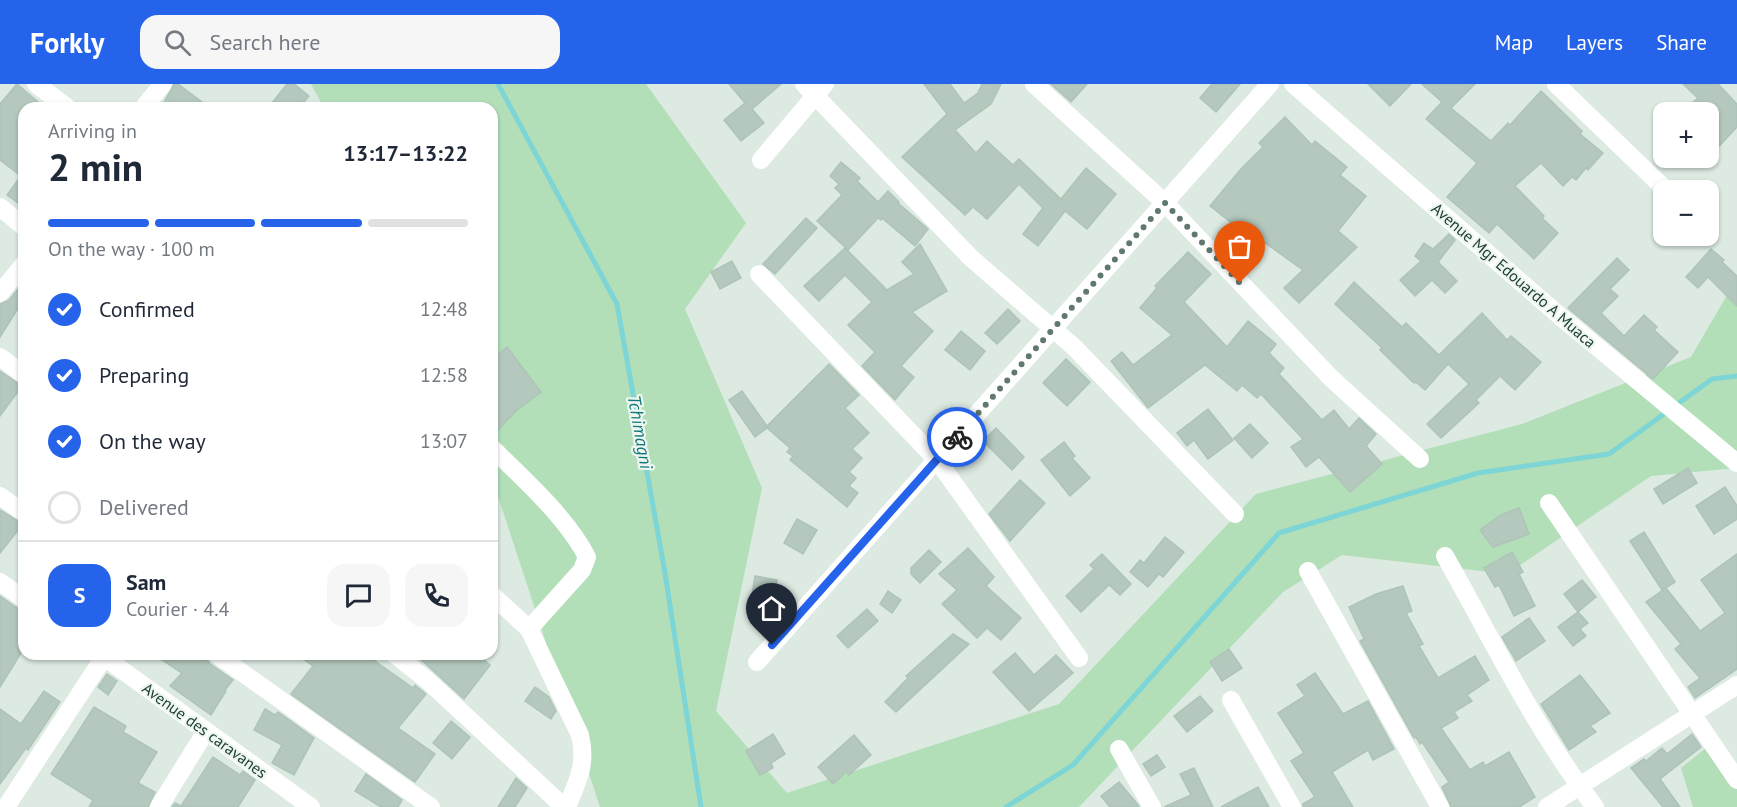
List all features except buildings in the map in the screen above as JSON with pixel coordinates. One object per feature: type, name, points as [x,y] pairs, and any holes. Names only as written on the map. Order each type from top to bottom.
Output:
[{"type":"street","points":[[36,84],[60,102]]},
{"type":"street","points":[[148,102],[164,84]]},
{"type":"street","points":[[1034,84],[1165,203],[1331,378],[1420,459]]},
{"type":"street","points":[[757,662],[1270,84]]},
{"type":"street","name":"Avenue Mgr Edouardo A Muaca","points":[[1293,84],[1561,317],[1737,463]]},
{"type":"street","points":[[1556,84],[1656,180]]},
{"type":"street","points":[[761,160],[814,88],[971,258],[1074,347],[1235,514]]},
{"type":"street","points":[[0,207],[18,222]]},
{"type":"street","points":[[0,293],[18,271]]},
{"type":"street","points":[[759,274],[937,460],[1079,658]]},
{"type":"street","points":[[0,357],[18,370]]},
{"type":"street","points":[[498,454],[533,488],[580,544],[586,557],[582,570],[529,629]]},
{"type":"street","points":[[0,496],[18,509]]},
{"type":"street","points":[[1549,503],[1737,780]]},
{"type":"street","points":[[1445,556],[1535,717],[1595,807]]},
{"type":"street","points":[[1308,571],[1440,807]]},
{"type":"street","points":[[0,582],[18,595]]},
{"type":"street","points":[[402,660],[427,680],[566,807],[582,770],[584,752],[580,735],[529,629],[498,601]]},
{"type":"street","points":[[6,807],[100,660]]},
{"type":"street","name":"Avenue des caravanes","points":[[110,660],[311,807]]},
{"type":"street","points":[[224,660],[431,807]]},
{"type":"street","points":[[1547,807],[1737,685]]},
{"type":"street","points":[[1231,700],[1292,807]]},
{"type":"street","points":[[159,807],[206,731]]},
{"type":"street","points":[[1119,749],[1152,807]]},
{"type":"green space","points":[[311,84],[646,84],[746,223],[685,309],[762,488],[716,711],[787,793],[1059,704],[1256,494],[1522,424],[1691,357],[1737,278],[1737,468],[1651,476],[1507,574],[1342,555],[1283,592],[1079,807],[600,807],[498,496],[498,102],[321,102]]},
{"type":"green space","points":[[1711,744],[1737,784],[1737,807],[1693,807],[1681,768]]},
{"type":"waterway","name":"Tchimagni","points":[[498,84],[617,304],[665,573],[701,807]]},
{"type":"waterway","points":[[1006,807],[1073,765],[1279,533],[1478,473],[1609,454],[1712,379],[1737,376]]},
{"type":"way so far","points":[[957,437],[1165,203],[1240,283]]},
{"type":"route","points":[[772,645],[957,437]]}]
